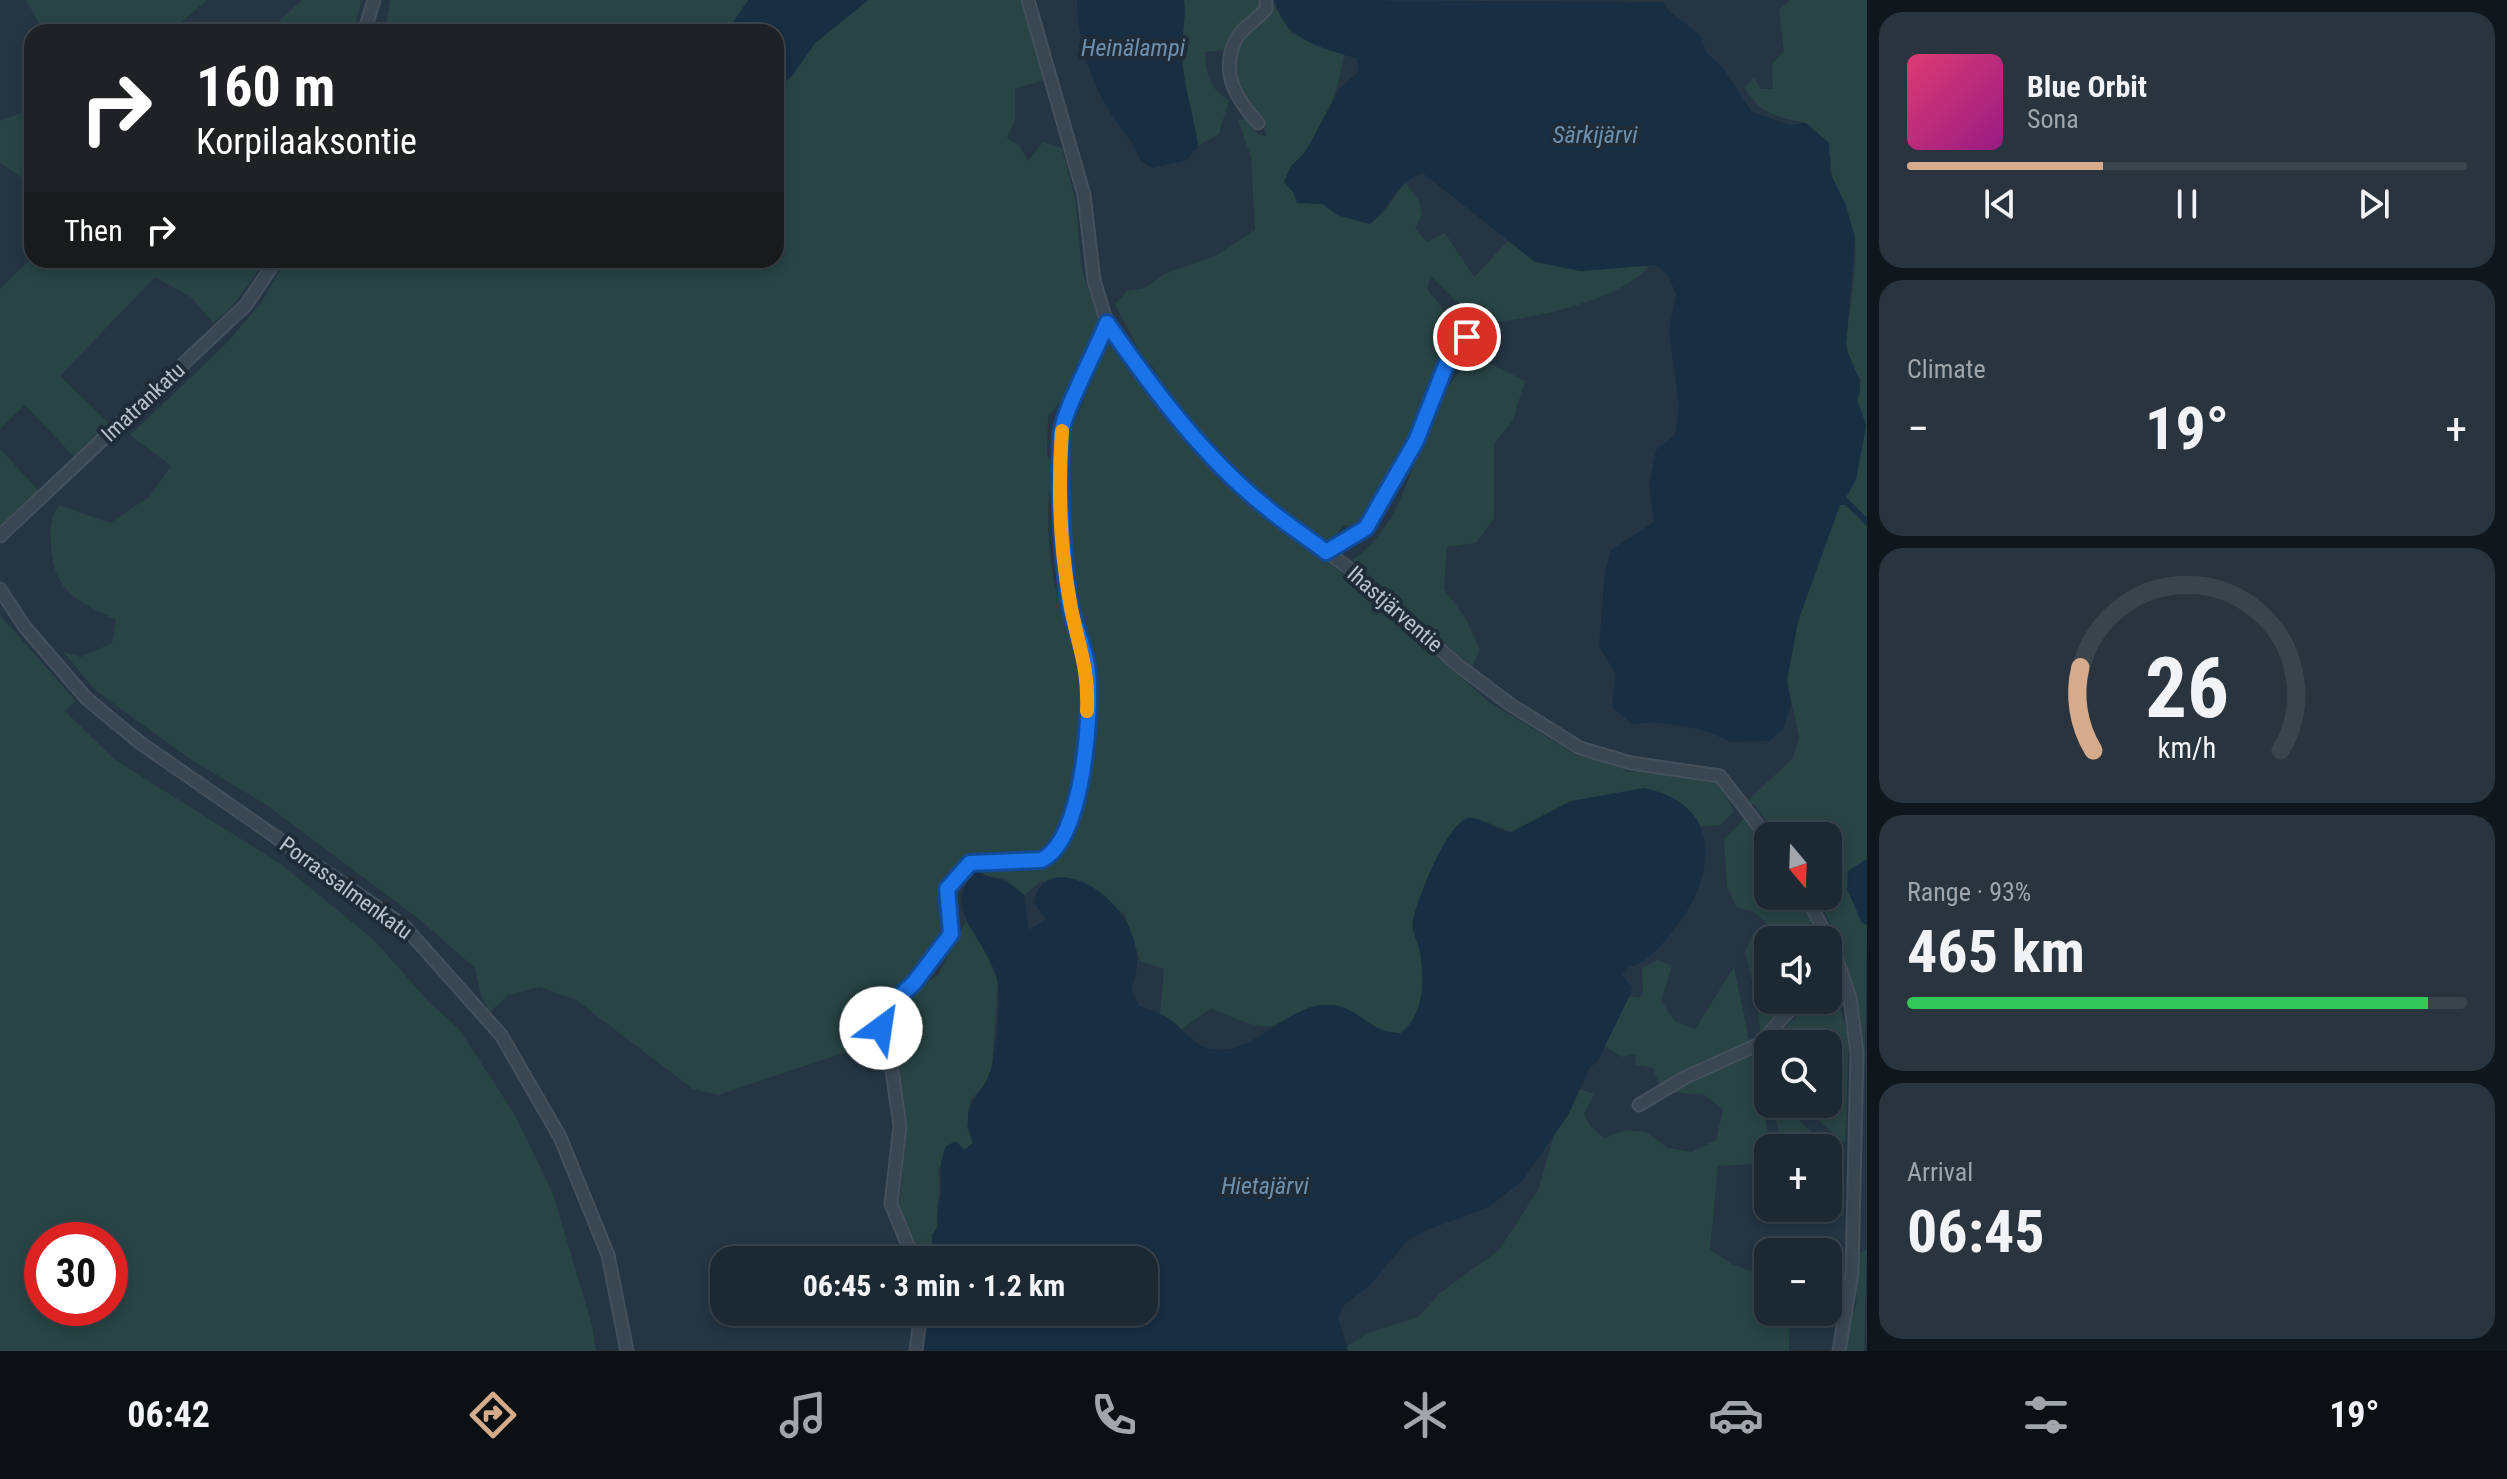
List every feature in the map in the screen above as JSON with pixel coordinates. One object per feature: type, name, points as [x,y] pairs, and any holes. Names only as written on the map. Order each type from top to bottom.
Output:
[{"type":"street","points":[[366,24],[374,0]]},
{"type":"street","name":"Ihastjärventie","points":[[1028,0],[1084,195],[1094,280],[1107,323],[1155,391],[1231,476],[1266,508],[1326,552],[1459,666],[1511,705],[1580,748],[1631,763],[1720,776],[1756,822]]},
{"type":"street","points":[[1258,123],[1237,100],[1231,83],[1230,62],[1235,40],[1266,9],[1266,0]]},
{"type":"street","name":"Imatrankatu","points":[[0,536],[246,305],[271,268]]},
{"type":"street","points":[[908,1246],[891,1204],[900,1126],[891,1064],[881,1028],[891,1004],[914,983],[951,934],[947,889],[970,863],[1041,860],[1051,856],[1066,834],[1084,760],[1088,670],[1069,601],[1064,548],[1061,432],[1107,323]]},
{"type":"street","points":[[1326,552],[1366,528],[1416,441],[1446,365],[1467,337]]},
{"type":"street","name":"Porrassalmenkatu","points":[[0,589],[24,626],[86,698],[139,742],[404,926],[501,1035],[560,1137],[603,1242],[627,1351]]},
{"type":"street","points":[[1839,1351],[1852,1273],[1857,1054],[1850,998],[1842,974]]},
{"type":"street","points":[[1639,1105],[1684,1078],[1759,1044],[1786,1014]]},
{"type":"street","points":[[916,1351],[919,1326]]},
{"type":"green space","points":[[26,0],[207,0],[179,24],[40,24]]},
{"type":"green space","points":[[302,0],[362,0],[355,24],[276,24]]},
{"type":"green space","points":[[390,0],[748,0],[732,24],[386,24]]},
{"type":"green space","points":[[868,0],[1021,0],[1044,80],[1015,89],[1015,120],[1007,138],[1019,145],[1028,161],[1043,142],[1062,148],[1075,198],[1082,270],[1100,324],[1076,384],[1048,416],[1047,455],[1056,470],[1049,499],[1050,554],[1059,603],[1080,676],[1080,754],[1075,763],[1062,833],[1042,857],[1001,862],[970,857],[954,875],[949,873],[944,887],[941,929],[937,940],[913,971],[874,1007],[873,1043],[718,1095],[693,1089],[576,1000],[540,987],[508,995],[490,1012],[481,996],[475,968],[419,919],[265,804],[190,759],[95,690],[63,652],[81,657],[112,643],[116,620],[80,601],[63,585],[53,562],[51,525],[59,505],[110,523],[150,496],[171,466],[130,435],[226,344],[261,303],[281,268],[784,268],[784,82],[792,76],[815,43]]},
{"type":"green space","points":[[1184,0],[1271,0],[1291,33],[1344,54],[1338,85],[1327,115],[1312,142],[1291,166],[1310,204],[1323,204],[1337,215],[1370,224],[1383,213],[1405,182],[1419,201],[1422,215],[1415,228],[1427,242],[1445,233],[1474,277],[1508,241],[1526,253],[1559,267],[1592,270],[1650,265],[1617,290],[1570,308],[1519,319],[1477,323],[1431,276],[1427,289],[1449,316],[1427,401],[1403,455],[1372,505],[1355,528],[1344,525],[1329,542],[1281,513],[1190,421],[1155,369],[1143,358],[1115,304],[1127,291],[1145,288],[1164,274],[1215,256],[1255,230],[1251,157],[1238,121],[1247,118],[1258,135],[1267,136],[1256,114],[1240,95],[1237,56],[1226,50],[1205,52],[1210,80],[1217,91],[1229,100],[1219,134],[1198,146],[1183,63]]},
{"type":"green space","points":[[1790,0],[1867,0],[1867,518],[1849,504],[1846,497],[1856,479],[1866,425],[1857,400],[1861,380],[1849,359],[1846,344],[1853,288],[1854,236],[1833,177],[1831,158],[1806,123],[1763,109],[1744,87],[1754,78],[1761,89],[1773,89],[1772,64],[1784,51],[1779,10]]},
{"type":"green space","points":[[24,112],[24,179],[0,163],[0,121]]},
{"type":"green space","points":[[24,266],[260,268],[231,308],[213,323],[191,297],[155,277],[60,376],[114,428],[79,462],[25,405],[0,429],[0,289]]},
{"type":"green space","points":[[1109,339],[1156,407],[1222,482],[1338,570],[1489,702],[1578,756],[1620,763],[1626,772],[1658,771],[1719,784],[1734,811],[1721,825],[1701,827],[1692,813],[1511,832],[1486,822],[1444,866],[1418,905],[1412,927],[1422,960],[1422,995],[1415,1016],[1401,1033],[1380,1029],[1348,1010],[1328,1005],[1310,1008],[1270,1026],[1247,1023],[1211,1008],[1179,1031],[1160,1015],[1164,969],[1140,961],[1124,913],[1042,881],[1024,895],[1004,878],[989,877],[974,868],[1044,863],[1056,856],[1073,828],[1095,751],[1097,683],[1091,678],[1071,585],[1068,438]]},
{"type":"green space","points":[[1476,356],[1525,381],[1513,420],[1494,444],[1494,518],[1476,543],[1447,547],[1444,589],[1466,619],[1480,649],[1472,667],[1352,560],[1375,540],[1392,516],[1439,403],[1455,378]]},
{"type":"green space","points":[[0,449],[43,495],[0,536]]},
{"type":"green space","points":[[1840,504],[1845,505],[1867,526],[1867,859],[1848,871],[1862,922],[1867,925],[1865,1069],[1851,980],[1842,951],[1842,926],[1831,926],[1823,910],[1842,910],[1842,822],[1767,822],[1756,806],[1746,802],[1793,758],[1799,737],[1787,680],[1798,621]]},
{"type":"green space","points":[[0,615],[76,701],[65,711],[114,759],[282,865],[373,939],[430,1003],[459,1029],[515,1115],[553,1194],[592,1325],[596,1351],[0,1351]]},
{"type":"green space","points":[[1746,817],[1754,829],[1754,910],[1806,910],[1812,926],[1770,926],[1754,912],[1737,907],[1727,887],[1724,839]]},
{"type":"green space","points":[[966,921],[984,948],[998,982],[992,1067],[984,1086],[971,1099],[967,1127],[973,1143],[938,1168],[938,1226],[932,1235],[932,1246],[913,1246],[899,1211],[907,1123],[889,1028],[903,999],[938,975]]},
{"type":"green space","points":[[1753,933],[1754,990],[1745,951]]},
{"type":"green space","points":[[1658,960],[1672,966],[1661,1001],[1675,1021],[1695,1029],[1734,967],[1754,1065],[1754,1118],[1765,1118],[1768,1134],[1754,1134],[1754,1164],[1718,1166],[1710,1250],[1732,1264],[1754,1273],[1754,1326],[1790,1326],[1789,1351],[1348,1351],[1347,1346],[1368,1333],[1418,1317],[1440,1293],[1499,1250],[1538,1190],[1556,1129],[1568,1115],[1580,1089],[1594,1094],[1584,1114],[1590,1126],[1604,1138],[1627,1130],[1646,1132],[1668,1148],[1692,1152],[1716,1140],[1723,1109],[1704,1095],[1662,1091],[1653,1068],[1636,1065],[1635,1054],[1622,1057],[1604,1046],[1629,996],[1639,998],[1643,993],[1642,968]]},
{"type":"green space","points":[[1758,1014],[1779,1014],[1766,1030],[1760,1030]]},
{"type":"green space","points":[[1800,1014],[1842,1014],[1849,1038],[1845,1144],[1842,1134],[1834,1134],[1816,1118],[1842,1118],[1842,1030],[1782,1030]]},
{"type":"green space","points":[[1775,1118],[1797,1118],[1813,1134],[1779,1134]]},
{"type":"green space","points":[[1867,1250],[1864,1351],[1845,1351],[1848,1325],[1856,1306],[1858,1253]]},
{"type":"water","points":[[749,0],[868,0],[815,43],[792,76],[784,82],[784,24],[732,24]]},
{"type":"water","name":"Heinälampi","points":[[1077,0],[1184,0],[1183,63],[1198,146],[1187,160],[1152,168],[1140,160],[1094,82],[1079,28]]},
{"type":"water","name":"Särkijärvi","points":[[1275,0],[1663,2],[1671,13],[1700,35],[1706,52],[1723,68],[1752,112],[1789,125],[1806,123],[1829,143],[1830,173],[1845,203],[1855,237],[1846,344],[1859,379],[1857,400],[1866,425],[1856,479],[1846,497],[1867,518],[1867,526],[1846,505],[1840,505],[1798,621],[1787,680],[1791,705],[1783,729],[1769,741],[1732,742],[1700,729],[1654,722],[1632,724],[1612,707],[1616,674],[1599,646],[1605,572],[1611,550],[1654,522],[1649,485],[1656,450],[1675,435],[1679,408],[1669,331],[1676,294],[1668,275],[1656,265],[1581,271],[1535,262],[1423,173],[1407,181],[1370,224],[1337,215],[1323,204],[1297,203],[1284,182],[1291,166],[1305,153],[1339,89],[1359,71],[1356,58],[1317,46],[1295,33],[1280,14]]},
{"type":"water","name":"Hietajärvi","points":[[1644,788],[1672,798],[1691,812],[1702,830],[1705,851],[1703,873],[1695,896],[1683,918],[1659,947],[1622,975],[1632,987],[1631,993],[1597,1062],[1590,1067],[1568,1115],[1523,1180],[1489,1207],[1424,1231],[1406,1242],[1370,1285],[1345,1304],[1338,1318],[1348,1351],[920,1351],[923,1326],[1158,1326],[1158,1246],[932,1246],[932,1235],[938,1226],[943,1154],[946,1146],[956,1141],[964,1150],[973,1143],[968,1116],[988,1077],[997,1035],[999,995],[995,971],[971,929],[962,902],[964,888],[973,875],[972,867],[980,867],[975,868],[976,872],[1005,882],[1024,895],[1029,930],[1046,919],[1034,903],[1042,885],[1058,877],[1078,880],[1099,892],[1118,910],[1132,933],[1137,960],[1131,989],[1139,1006],[1168,1018],[1194,1041],[1206,1047],[1228,1049],[1242,1045],[1298,1013],[1329,1005],[1348,1010],[1380,1029],[1401,1033],[1414,1017],[1421,997],[1422,964],[1413,927],[1415,913],[1434,863],[1452,832],[1470,818],[1511,832],[1571,801]]},
{"type":"water","points":[[1867,859],[1867,925],[1862,923],[1847,889],[1848,871]]},
{"type":"slow traffic","points":[[1062,431],[1064,548],[1069,601],[1088,670],[1087,711]]},
{"type":"route","points":[[881,1028],[884,1013],[914,983],[951,934],[947,889],[970,863],[1041,860],[1051,856],[1066,834],[1084,760],[1088,670],[1069,601],[1063,532],[1061,432],[1107,323],[1155,391],[1231,476],[1266,508],[1326,552],[1366,528],[1416,441],[1446,365],[1467,337]]}]
